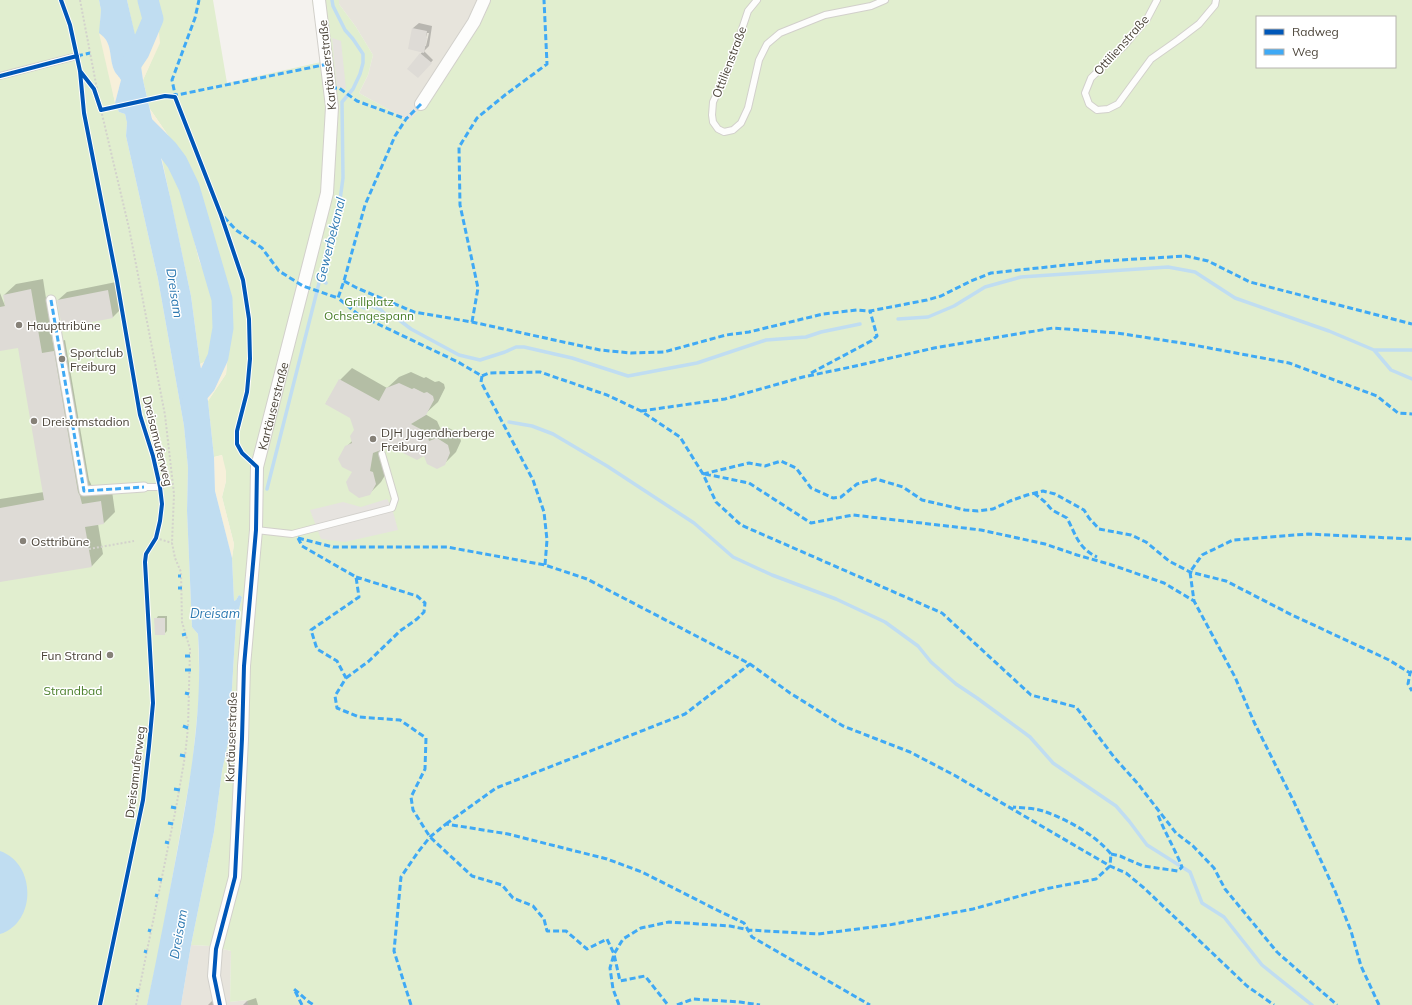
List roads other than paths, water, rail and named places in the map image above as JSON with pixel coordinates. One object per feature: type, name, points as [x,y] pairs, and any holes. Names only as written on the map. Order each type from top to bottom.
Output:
[{"type":"street","name":"Kartäuserstraße","points":[[220,1005],[214,976],[216,949],[235,877],[244,666],[256,530],[256,467],[327,193],[332,106],[320,0]]},
{"type":"street","points":[[421,104],[474,22],[484,0]]},
{"type":"street","points":[[51,300],[82,492],[144,487]]},
{"type":"lane","name":"Ottilienstraße","points":[[758,0],[748,11],[729,68],[713,102],[713,122],[718,129],[724,132],[733,130],[741,122],[748,108],[758,60],[767,44],[780,33],[825,15],[870,6],[885,0]]},
{"type":"lane","name":"Ottilienstraße","points":[[1157,0],[1147,19],[1124,46],[1091,78],[1085,92],[1089,104],[1097,110],[1108,109],[1118,104],[1151,59],[1199,24],[1215,5],[1216,0]]},
{"type":"lane","points":[[0,76],[77,56]]},
{"type":"lane","points":[[256,530],[292,534],[392,508],[395,498],[382,454]]},
{"type":"lane","points":[[144,487],[160,487]]},
{"type":"lane","points":[[292,534],[298,538]]},
{"type":"water","name":"Dreisam","points":[[99,0],[127,0],[139,52],[143,80],[191,296],[200,364],[208,401],[214,457],[215,491],[232,558],[234,601],[239,595],[242,597],[236,621],[229,738],[222,771],[214,832],[191,945],[181,1005],[147,1005],[183,821],[195,741],[197,715],[199,661],[198,634],[192,627],[187,511],[188,468],[184,426],[158,279],[126,136],[127,122],[125,114],[119,112],[115,103],[121,80],[113,67],[107,41],[99,33],[101,10]]},
{"type":"water","points":[[0,851],[12,858],[21,868],[26,880],[27,893],[26,906],[20,918],[12,928],[0,934]]},
{"type":"waterway","points":[[127,70],[139,52],[153,19],[148,0]]},
{"type":"waterway","name":"Gewerbekanal","points":[[267,489],[340,200],[343,178],[342,102],[353,89],[363,63],[363,54],[345,30],[333,6],[332,0]]},
{"type":"waterway","points":[[137,119],[168,150],[177,162],[189,187],[222,299],[223,328],[218,357],[205,385],[193,399]]},
{"type":"waterway","points":[[898,319],[928,317],[954,306],[985,287],[1021,277],[1168,267],[1195,272],[1235,298],[1329,331],[1374,350],[1412,350]]},
{"type":"waterway","name":"Gewerbekanal","points":[[320,279],[326,283]]},
{"type":"waterway","points":[[350,300],[365,308],[368,305],[380,309],[386,315],[394,316],[411,329],[459,355],[480,360],[516,347],[524,347],[572,358],[628,376],[697,363],[766,340],[806,337],[821,332],[860,324]]},
{"type":"waterway","points":[[1374,350],[1391,370],[1412,379]]},
{"type":"waterway","points":[[509,422],[532,426],[553,434],[607,466],[694,523],[733,557],[772,575],[836,599],[885,622],[918,646],[931,662],[956,684],[1030,737],[1053,763],[1116,806],[1147,845],[1190,872],[1202,903],[1224,917],[1262,965],[1312,1005]]},
{"type":"place","name":"Haupttribüne","points":[[19,325]]},
{"type":"place","name":"Sportclub Freiburg","points":[[62,359]]},
{"type":"place","name":"Dreisamstadion","points":[[34,421]]},
{"type":"place","name":"DJH Jugendherberge Freiburg","points":[[373,439]]},
{"type":"place","name":"Osttribüne","points":[[23,541]]},
{"type":"place","name":"Fun Strand","points":[[110,655]]},
{"type":"park label","name":"Grillplatz Ochsengespann","points":[[369,308]]},
{"type":"park label","name":"Strandbad","points":[[73,690]]}]
